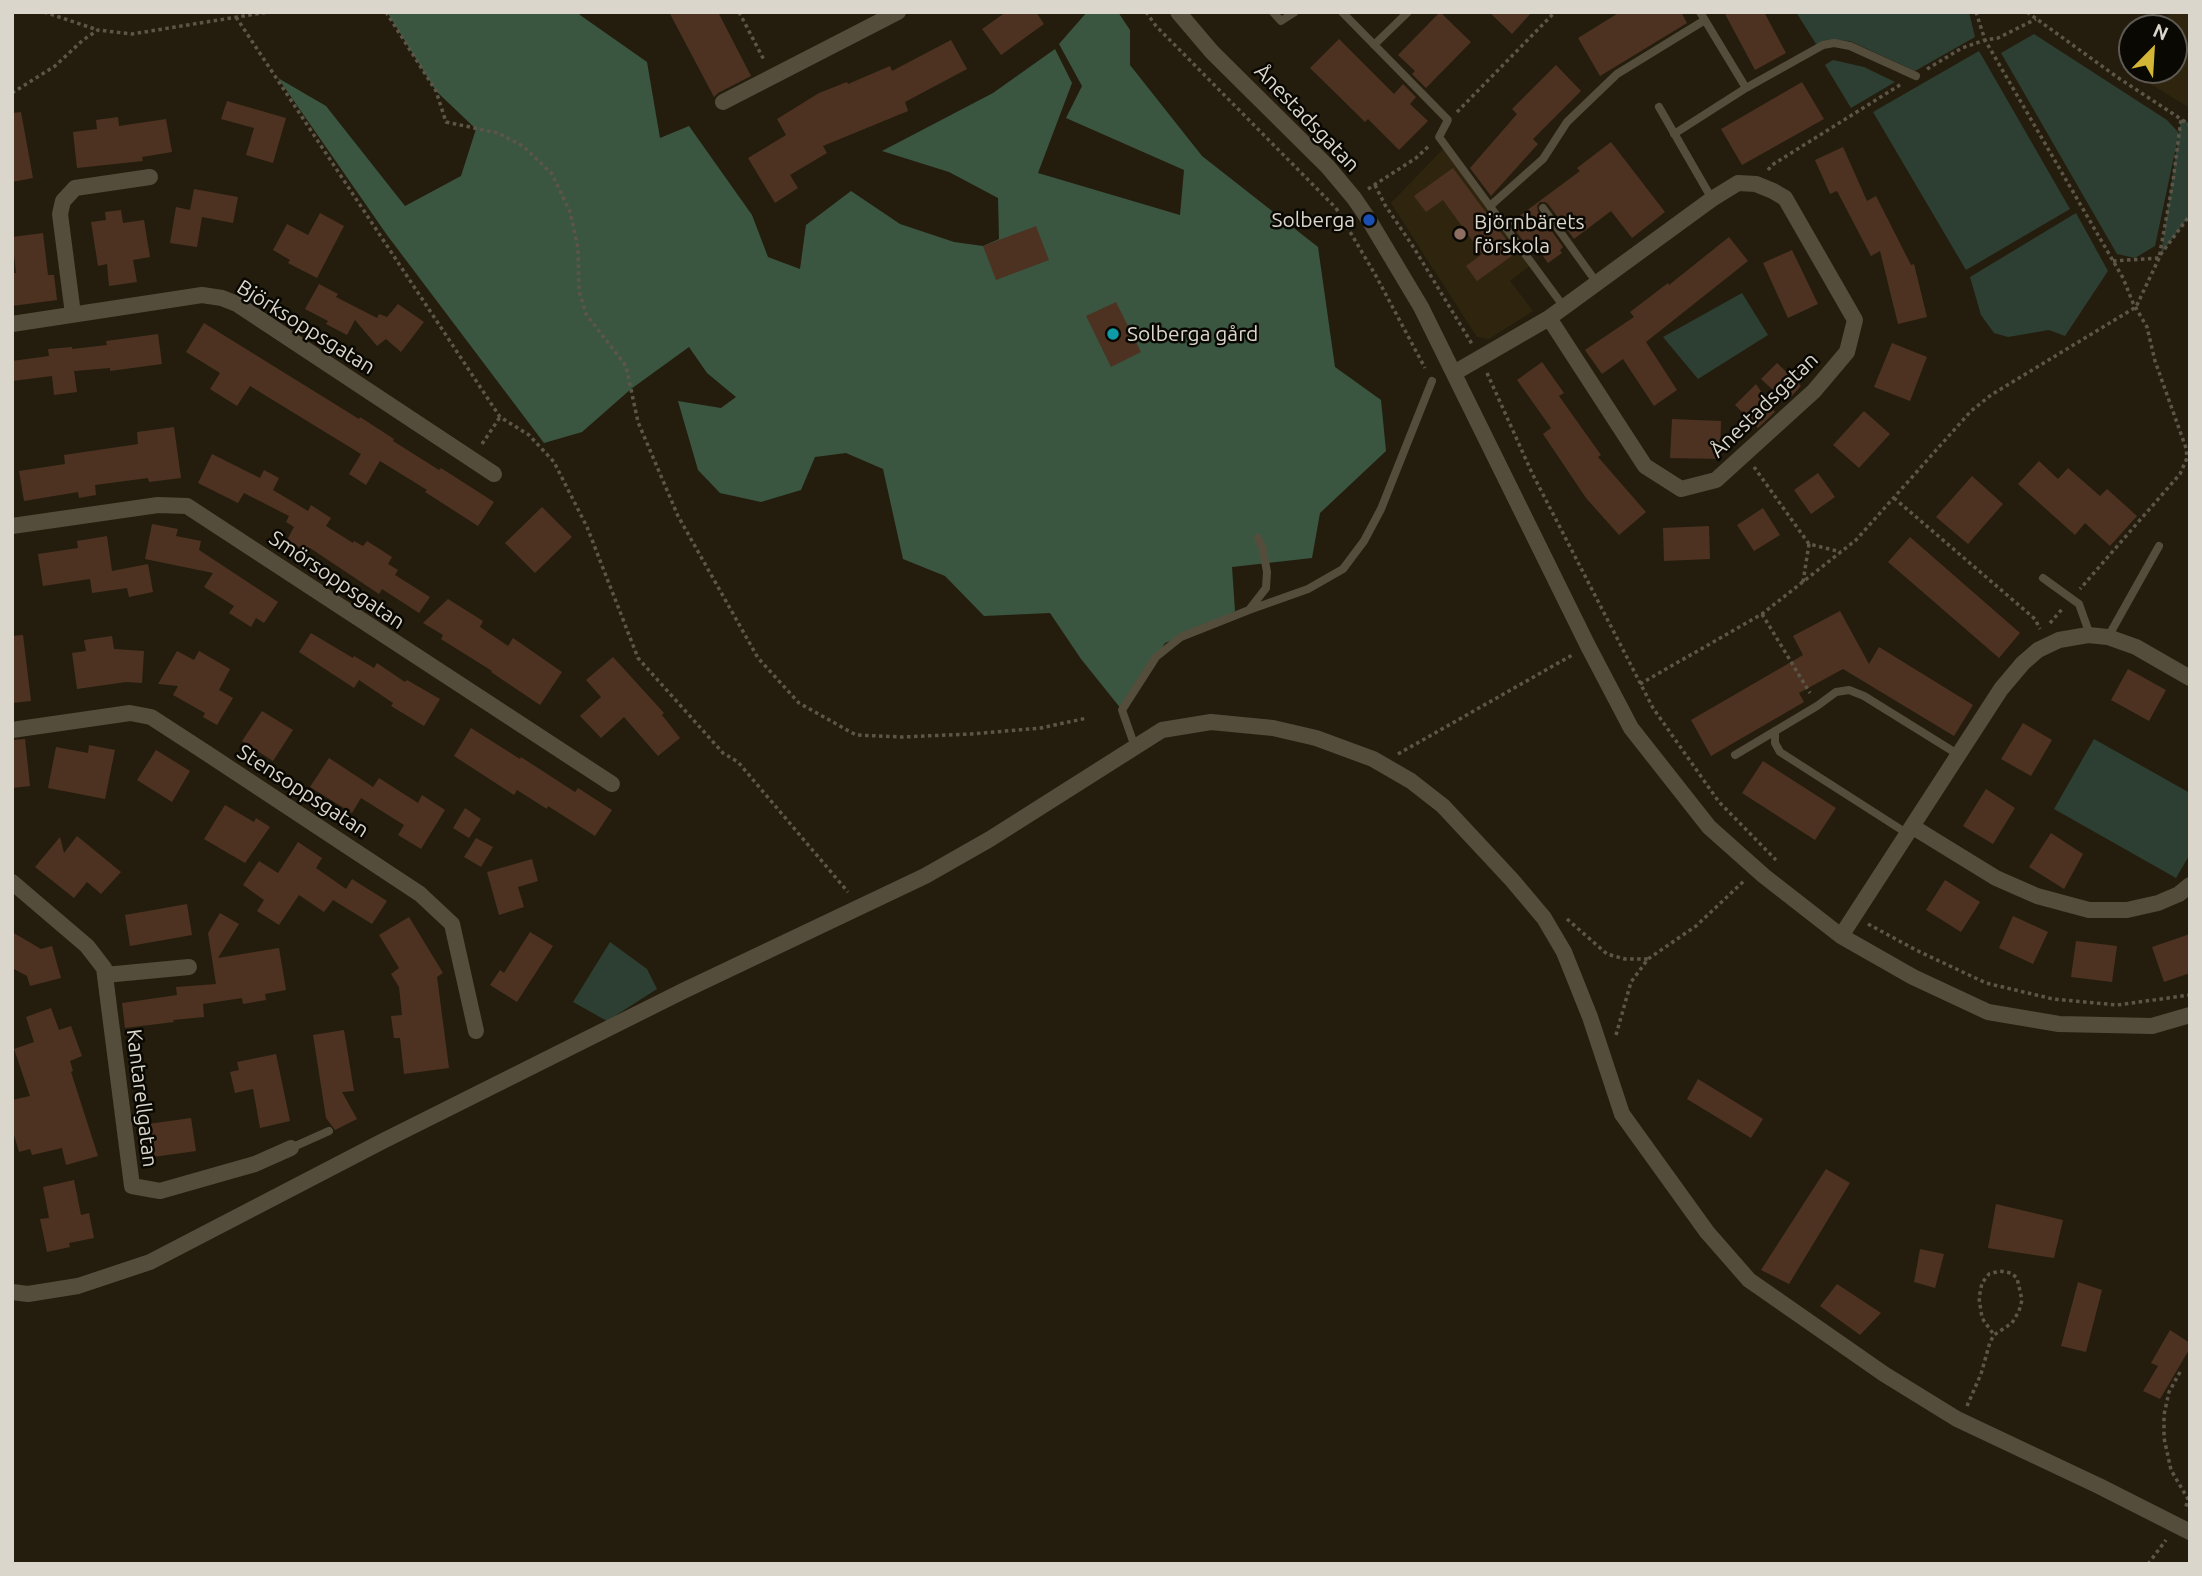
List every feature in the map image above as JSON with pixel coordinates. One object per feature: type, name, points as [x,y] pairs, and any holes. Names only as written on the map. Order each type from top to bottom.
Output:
[{"type":"street","points":[[723,102],[898,12]]},
{"type":"street","name":"Ånestadsgatan","points":[[1178,12],[1212,52],[1328,167],[1354,198],[1398,268],[1454,373],[1588,646],[1631,727],[1709,827],[1756,869],[1840,936],[1913,978],[1988,1012],[2059,1024],[2139,1026],[2152,1026],[2190,1015]]},
{"type":"street","points":[[73,314],[60,215],[63,201],[75,188],[150,177]]},
{"type":"street","points":[[1454,373],[1549,318],[1738,183],[1756,184]]},
{"type":"street","name":"Ånestadsgatan","points":[[1549,318],[1644,466],[1681,489],[1716,480],[1814,391],[1847,352],[1855,320],[1785,198],[1756,184]]},
{"type":"street","name":"Björksoppsgatan","points":[[12,324],[202,295],[222,298],[237,303],[494,474]]},
{"type":"street","name":"Smörsoppsgatan","points":[[12,526],[158,505],[187,506],[612,784]]},
{"type":"street","points":[[1840,936],[2001,690],[2045,639],[2059,640],[2091,635],[2108,637],[2136,647],[2190,678]]},
{"type":"street","name":"Stensoppsgatan","points":[[12,730],[130,713],[151,717],[420,894],[452,924],[476,1031]]},
{"type":"street","points":[[12,1292],[28,1294],[78,1286],[150,1262],[682,991],[925,876],[990,839],[1162,730],[1210,722],[1273,729],[1316,738],[1381,764],[1411,781],[1443,806],[1544,918],[1564,952],[1622,1114],[1707,1232],[1749,1280],[1884,1374],[1957,1419],[2183,1528]]},
{"type":"street","points":[[1911,830],[1996,878],[2037,896],[2089,910],[2127,910],[2158,903],[2179,894],[2190,885]]},
{"type":"street","name":"Kantarellgatan","points":[[12,882],[87,946],[104,968],[132,1186],[160,1191],[256,1164],[292,1148]]},
{"type":"street","points":[[105,975],[188,967]]},
{"type":"lane","points":[[1273,12],[1281,21],[1295,12]]},
{"type":"lane","points":[[1342,12],[1448,120],[1440,137],[1564,307]]},
{"type":"lane","points":[[1374,45],[1408,12]]},
{"type":"lane","points":[[1490,206],[1543,159],[1566,122],[1616,74],[1703,16],[1745,88]]},
{"type":"lane","points":[[1674,134],[1745,88],[1823,45],[1834,43],[1850,46],[1916,76]]},
{"type":"lane","points":[[1659,107],[1712,200]]},
{"type":"lane","points":[[1543,208],[1597,283]]},
{"type":"lane","points":[[1135,747],[1122,710],[1156,657],[1181,637],[1308,589],[1343,569],[1364,541],[1381,509],[1432,381]]},
{"type":"lane","points":[[1250,610],[1266,588],[1264,550],[1258,538]]},
{"type":"lane","points":[[2108,637],[2159,546]]},
{"type":"lane","points":[[2043,578],[2079,604],[2091,635]]},
{"type":"lane","points":[[1735,755],[1836,692],[1849,690],[1864,696],[1959,755]]},
{"type":"lane","points":[[1775,731],[1774,743],[1780,752],[1911,830]]},
{"type":"lane","points":[[292,1148],[329,1131]]},
{"type":"path","points":[[44,12],[98,30],[132,34],[268,12]]},
{"type":"path","points":[[386,12],[436,91],[446,122],[498,133],[523,146],[552,174],[573,224],[578,248],[579,291],[586,314],[626,366],[638,422],[678,516],[758,657],[799,704],[856,735],[902,737],[971,734],[1041,728],[1087,718]]},
{"type":"path","points":[[739,12],[774,76]]},
{"type":"path","points":[[1448,120],[1555,12]]},
{"type":"path","points":[[1976,12],[1985,40],[2123,278],[2147,327],[2155,361],[2187,458],[2180,474],[2072,598],[2045,639]]},
{"type":"path","points":[[2026,12],[2190,125]]},
{"type":"path","points":[[236,17],[500,417],[529,435],[554,462],[587,527],[638,658],[723,753],[738,762],[860,907]]},
{"type":"path","points":[[1756,184],[1772,165],[1962,48],[1998,38],[2036,19]]},
{"type":"path","points":[[12,93],[55,66],[98,30]]},
{"type":"path","points":[[2159,258],[2181,119]]},
{"type":"path","points":[[1440,137],[1416,158],[1375,185],[1481,358],[1532,473],[1653,708],[1719,802],[1785,867]]},
{"type":"path","points":[[1336,208],[1432,381]]},
{"type":"path","points":[[1640,684],[1762,614],[1856,540],[1971,411],[1991,395],[2136,307],[2159,258],[2190,215]]},
{"type":"path","points":[[2113,261],[2159,258]]},
{"type":"path","points":[[471,460],[500,417]]},
{"type":"path","points":[[2183,441],[2190,440]]},
{"type":"path","points":[[1744,454],[1810,544],[1841,552]]},
{"type":"path","points":[[1894,498],[2035,619],[2045,639]]},
{"type":"path","points":[[1803,582],[1810,544]]},
{"type":"path","points":[[1762,614],[1817,706]]},
{"type":"path","points":[[1381,764],[1588,646]]},
{"type":"path","points":[[1608,1072],[1631,982],[1648,959],[1696,926],[1756,869]]},
{"type":"path","points":[[1853,916],[1986,983],[2053,999],[2117,1005],[2190,995]]},
{"type":"path","points":[[1567,919],[1607,954],[1625,959],[1648,959]]},
{"type":"path","points":[[1957,1419],[1971,1401],[1994,1335],[2012,1322],[2019,1311],[2022,1300],[2018,1278],[2011,1273],[2000,1271],[1989,1274],[1982,1283],[1979,1298],[1982,1318],[1994,1335]]},
{"type":"path","points":[[2148,1564],[2183,1528],[2187,1508],[2188,1499],[2171,1470],[2164,1438],[2164,1415],[2169,1392],[2180,1372]]},
{"type":"shaded area","points":[[2190,12],[2190,108],[2150,84],[2188,84],[2188,14],[2170,14]]},
{"type":"shaded area","name":"Björnbärets förskola","points":[[1444,148],[1531,265],[1510,281],[1533,311],[1489,339],[1477,337],[1391,203]]},
{"type":"green space","points":[[387,12],[579,12],[647,62],[660,138],[689,126],[752,215],[768,257],[800,269],[806,225],[851,191],[900,224],[954,242],[983,246],[999,239],[998,198],[949,172],[882,151],[993,93],[1055,49],[1072,83],[1038,173],[1180,215],[1184,170],[1066,118],[1082,86],[1059,44],[1087,12],[1118,12],[1130,30],[1130,65],[1202,156],[1318,247],[1335,367],[1381,400],[1386,451],[1320,513],[1312,558],[1232,567],[1235,611],[1212,624],[1165,643],[1122,710],[1081,659],[1050,613],[984,616],[945,576],[903,559],[883,469],[846,453],[815,457],[801,490],[761,502],[720,493],[698,470],[678,401],[721,408],[736,397],[707,373],[689,347],[631,389],[582,432],[544,443],[387,235],[278,78],[326,106],[405,206],[461,176],[476,129],[436,91]]},
{"type":"green space","points":[[1796,12],[1969,12],[1975,37],[1915,71],[1850,41],[1835,40],[1816,44]]},
{"type":"green space","points":[[2034,34],[2167,120],[2179,133],[2155,246],[2135,258],[2117,254],[2001,53]]},
{"type":"green space","points":[[1979,51],[2070,209],[1966,270],[1873,112]]},
{"type":"green space","points":[[1833,60],[1864,67],[1895,82],[1851,108],[1825,65]]},
{"type":"green space","points":[[2181,119],[2190,123],[2190,215],[2161,254]]},
{"type":"green space","points":[[2076,213],[2108,271],[2065,336],[2049,330],[2008,337],[1994,333],[1981,315],[1970,277]]},
{"type":"green space","points":[[1742,293],[1768,335],[1698,379],[1663,337]]},
{"type":"green space","points":[[2094,739],[2190,793],[2190,854],[2176,878],[2054,809]]},
{"type":"green space","points":[[610,942],[647,969],[657,989],[607,1021],[573,1002]]},
{"type":"building","points":[[669,12],[718,12],[751,76],[714,97]]},
{"type":"building","points":[[1006,12],[1036,12],[1044,24],[1001,55],[982,29]]},
{"type":"building","points":[[1440,12],[1471,42],[1426,88],[1412,74],[1415,71],[1398,55]]},
{"type":"building","points":[[1489,12],[1532,12],[1512,34]]},
{"type":"building","points":[[1620,12],[1681,12],[1687,23],[1600,76],[1578,38]]},
{"type":"building","points":[[1724,12],[1764,12],[1786,53],[1755,70]]},
{"type":"building","points":[[1339,39],[1394,94],[1403,84],[1416,97],[1410,104],[1428,121],[1399,150],[1368,119],[1365,122],[1310,68]]},
{"type":"building","points":[[951,40],[967,69],[905,102],[908,111],[823,146],[827,153],[790,175],[798,188],[775,203],[748,158],[786,135],[777,119],[819,93],[890,66],[892,71]]},
{"type":"building","points":[[1556,65],[1581,91],[1533,139],[1538,144],[1491,196],[1470,168],[1517,114],[1512,109]]},
{"type":"building","points":[[1802,82],[1824,119],[1742,165],[1721,129]]},
{"type":"building","points":[[227,101],[286,118],[273,163],[246,155],[254,128],[221,119]]},
{"type":"building","points":[[21,112],[33,178],[12,182],[12,113]]},
{"type":"building","points":[[118,117],[119,126],[166,119],[172,152],[142,157],[143,161],[77,168],[73,132],[97,129],[96,120]]},
{"type":"building","points":[[1611,142],[1665,212],[1632,238],[1611,211],[1574,239],[1548,204],[1540,202],[1537,206],[1538,212],[1563,247],[1560,250],[1562,253],[1548,263],[1532,241],[1526,245],[1510,223],[1580,171],[1577,168]]},
{"type":"building","points":[[1843,147],[1867,201],[1876,196],[1911,265],[1914,264],[1927,317],[1898,324],[1880,251],[1871,256],[1837,191],[1830,194],[1815,160]]},
{"type":"building","points":[[1453,168],[1516,253],[1477,281],[1466,266],[1482,254],[1443,200],[1426,212],[1414,196]]},
{"type":"building","points":[[194,189],[238,197],[233,223],[202,217],[197,247],[170,243],[176,207],[190,210]]},
{"type":"building","points":[[121,210],[123,223],[144,220],[150,257],[133,260],[137,282],[109,286],[107,264],[98,266],[91,222],[106,220],[105,212]]},
{"type":"building","points":[[320,213],[344,226],[317,278],[288,263],[290,260],[273,250],[287,224],[308,235]]},
{"type":"building","points":[[1036,226],[1049,260],[996,280],[983,246]]},
{"type":"building","points":[[43,233],[48,275],[54,275],[57,300],[12,306],[12,273],[16,273],[12,237]]},
{"type":"building","points":[[1729,237],[1748,261],[1646,342],[1677,390],[1654,406],[1623,359],[1602,374],[1585,350],[1634,317],[1630,312]]},
{"type":"building","points":[[1792,250],[1818,304],[1788,318],[1763,263]]},
{"type":"building","points":[[319,284],[338,294],[336,297],[377,318],[379,314],[387,317],[398,304],[424,322],[401,352],[386,339],[377,346],[355,320],[347,335],[305,309]]},
{"type":"building","name":"Solberga gård","points":[[1116,302],[1141,352],[1111,367],[1086,316]]},
{"type":"building","points":[[204,323],[494,502],[478,526],[380,461],[366,485],[349,474],[361,454],[250,386],[237,406],[210,389],[220,373],[186,352]]},
{"type":"building","points":[[158,334],[162,364],[110,371],[110,368],[74,371],[77,392],[54,395],[52,376],[12,381],[12,361],[49,356],[48,349],[107,345],[106,341]]},
{"type":"building","points":[[1892,343],[1927,357],[1910,401],[1874,387]]},
{"type":"building","points":[[1542,362],[1564,393],[1559,396],[1601,455],[1598,457],[1646,512],[1619,535],[1586,498],[1543,434],[1551,428],[1517,380]]},
{"type":"building","points":[[1777,363],[1801,386],[1786,402],[1761,379]]},
{"type":"building","points":[[1756,384],[1775,412],[1758,428],[1735,405]]},
{"type":"building","points":[[1864,411],[1890,434],[1859,468],[1833,445]]},
{"type":"building","points":[[1672,419],[1721,421],[1720,459],[1670,458]]},
{"type":"building","points":[[174,427],[181,478],[149,482],[148,478],[95,485],[96,495],[79,498],[78,492],[24,501],[19,471],[65,464],[64,455],[138,444],[137,432]]},
{"type":"building","points":[[212,454],[260,478],[264,470],[279,478],[273,490],[308,511],[311,505],[331,518],[326,526],[353,543],[354,541],[363,546],[367,541],[392,557],[388,564],[398,570],[395,575],[430,597],[419,613],[382,589],[379,594],[310,548],[307,552],[287,540],[294,527],[286,522],[289,516],[244,493],[238,503],[198,483]]},
{"type":"building","points":[[2039,461],[2058,479],[2068,468],[2100,496],[2107,489],[2137,516],[2110,546],[2085,523],[2075,535],[2018,484]]},
{"type":"building","points":[[1818,473],[1835,497],[1811,514],[1794,490]]},
{"type":"building","points":[[1972,476],[2003,504],[1968,544],[1936,517]]},
{"type":"building","points":[[542,507],[572,537],[535,573],[505,543]]},
{"type":"building","points":[[1763,508],[1780,535],[1754,551],[1737,525]]},
{"type":"building","points":[[152,524],[178,529],[176,536],[201,541],[199,550],[278,602],[264,623],[256,618],[251,627],[229,613],[234,606],[204,587],[213,573],[145,559]]},
{"type":"building","points":[[1709,526],[1710,559],[1664,561],[1663,528]]},
{"type":"building","points":[[107,536],[112,571],[148,564],[153,592],[129,597],[127,588],[92,593],[90,579],[43,586],[38,554],[78,548],[77,541]]},
{"type":"building","points":[[1910,537],[2020,633],[1999,658],[1888,562]]},
{"type":"building","points":[[448,599],[483,621],[480,627],[508,646],[513,638],[562,672],[540,705],[441,639],[443,635],[423,623]]},
{"type":"building","points":[[1840,611],[1869,664],[1879,647],[1973,705],[1954,736],[1843,669],[1799,693],[1804,702],[1711,756],[1691,720],[1803,655],[1793,636]]},
{"type":"building","points":[[311,633],[374,668],[377,663],[405,682],[407,680],[440,699],[424,726],[391,706],[393,703],[359,680],[354,688],[299,652]]},
{"type":"building","points":[[23,635],[31,701],[12,703],[12,636]]},
{"type":"building","points":[[112,636],[114,649],[144,651],[142,683],[126,682],[77,689],[72,653],[86,651],[84,640]]},
{"type":"building","points":[[177,651],[194,660],[199,651],[230,669],[219,690],[233,698],[217,725],[203,717],[205,713],[173,695],[178,686],[158,684]]},
{"type":"building","points":[[613,657],[664,713],[662,715],[680,738],[658,756],[624,717],[601,738],[580,716],[601,697],[586,680]]},
{"type":"building","points":[[2128,669],[2166,690],[2149,721],[2111,700]]},
{"type":"building","points":[[262,711],[293,730],[273,761],[242,741]]},
{"type":"building","points":[[2023,723],[2052,740],[2031,776],[2001,759]]},
{"type":"building","points":[[471,728],[575,792],[578,788],[612,810],[595,836],[517,790],[514,795],[454,756]]},
{"type":"building","points":[[25,739],[30,786],[12,788],[12,740]]},
{"type":"building","points":[[89,745],[115,750],[105,799],[48,788],[56,747],[88,753]]},
{"type":"building","points":[[156,750],[190,771],[172,802],[137,780]]},
{"type":"building","points":[[329,758],[373,787],[379,778],[418,803],[422,795],[445,810],[421,849],[398,835],[404,825],[361,798],[352,813],[310,787]]},
{"type":"building","points":[[1763,761],[1836,808],[1815,840],[1742,793]]},
{"type":"building","points":[[1986,789],[2015,808],[1993,844],[1963,826]]},
{"type":"building","points":[[225,805],[254,822],[256,818],[270,827],[245,863],[204,839]]},
{"type":"building","points":[[465,808],[481,819],[469,838],[453,828]]},
{"type":"building","points":[[2051,833],[2083,854],[2064,889],[2029,867]]},
{"type":"building","points":[[77,836],[121,872],[101,894],[87,882],[74,898],[35,867],[60,837],[64,853]]},
{"type":"building","points":[[476,838],[493,847],[481,867],[464,857]]},
{"type":"building","points":[[298,842],[322,858],[316,868],[346,889],[352,879],[387,901],[372,924],[333,900],[324,912],[299,895],[279,925],[257,911],[264,900],[243,885],[259,861],[278,873]]},
{"type":"building","points":[[532,859],[538,881],[518,887],[524,907],[499,915],[487,872]]},
{"type":"building","points":[[1945,880],[1980,902],[1961,932],[1926,910]]},
{"type":"building","points":[[187,904],[192,935],[130,946],[125,915]]},
{"type":"building","points":[[220,913],[239,924],[218,958],[279,948],[286,990],[265,994],[266,1000],[243,1004],[242,998],[203,1004],[204,1017],[125,1028],[122,1003],[177,995],[176,987],[216,984],[208,933]]},
{"type":"building","points":[[2013,916],[2048,932],[2033,964],[1999,948]]},
{"type":"building","points":[[409,917],[443,973],[437,977],[449,1068],[404,1074],[400,1038],[394,1038],[391,1016],[402,1015],[399,987],[391,974],[399,968],[379,935]]},
{"type":"building","points":[[12,932],[41,949],[52,946],[61,978],[30,986],[27,976],[12,968]]},
{"type":"building","points":[[530,932],[553,946],[517,1002],[490,985],[500,970],[504,973]]},
{"type":"building","points":[[2190,934],[2190,973],[2164,982],[2152,947]]},
{"type":"building","points":[[2076,941],[2117,946],[2112,982],[2071,977]]},
{"type":"building","points":[[51,1008],[59,1030],[71,1026],[82,1056],[70,1061],[71,1072],[98,1156],[66,1165],[62,1148],[32,1155],[30,1149],[19,1152],[12,1128],[12,1100],[30,1096],[14,1049],[34,1042],[26,1017]]},
{"type":"building","points":[[344,1030],[354,1091],[342,1092],[357,1119],[335,1130],[326,1118],[313,1035]]},
{"type":"building","points":[[276,1054],[290,1121],[260,1128],[253,1089],[235,1093],[230,1072],[239,1070],[237,1062]]},
{"type":"building","points":[[1698,1079],[1763,1119],[1751,1138],[1687,1099]]},
{"type":"building","points":[[191,1118],[196,1151],[153,1157],[148,1124]]},
{"type":"building","points":[[1826,1169],[1850,1183],[1789,1284],[1761,1270]]},
{"type":"building","points":[[74,1180],[81,1215],[89,1213],[94,1238],[69,1243],[70,1247],[47,1252],[40,1219],[49,1218],[43,1187]]},
{"type":"building","points":[[1996,1204],[2063,1220],[2054,1258],[1988,1248]]},
{"type":"building","points":[[1920,1249],[1944,1254],[1935,1288],[1914,1282]]},
{"type":"building","points":[[2078,1282],[2102,1290],[2086,1352],[2061,1346]]},
{"type":"building","points":[[1837,1284],[1881,1313],[1860,1335],[1820,1306]]},
{"type":"building","points":[[2170,1330],[2190,1343],[2190,1348],[2160,1399],[2143,1391],[2158,1366],[2151,1363]]},
{"type":"place","name":"Solberga","points":[[1369,220]]},
{"type":"place","name":"Björnbärets förskola","points":[[1460,234]]},
{"type":"place","name":"Solberga gård","points":[[1113,334]]}]
